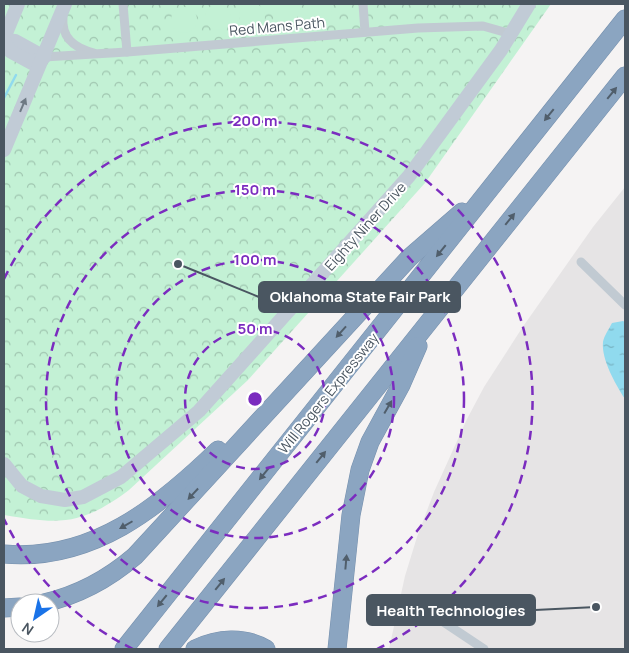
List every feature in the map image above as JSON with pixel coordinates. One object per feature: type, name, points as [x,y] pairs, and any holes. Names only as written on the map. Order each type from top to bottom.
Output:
[{"type":"highway","name":"Will Rogers Expressway","points":[[124,649],[625,19]]},
{"type":"highway","points":[[168,649],[625,76]]},
{"type":"highway","points":[[60,598],[83,592],[119,570],[135,556],[409,258],[493,185]]},
{"type":"highway","points":[[338,649],[351,515],[360,470],[370,442],[401,385],[427,324]]},
{"type":"highway","points":[[4,554],[38,554],[61,550],[89,543],[115,532],[162,500],[218,450],[261,419]]},
{"type":"highway","points":[[195,649],[218,640],[234,639],[266,649]]},
{"type":"street","points":[[18,4],[4,40],[16,41],[44,57]]},
{"type":"street","points":[[124,4],[127,52]]},
{"type":"street","points":[[363,4],[365,32]]},
{"type":"street","name":"Eighty Niner Drive","points":[[4,464],[28,490],[49,499],[65,500],[83,497],[106,487],[136,466],[215,395],[409,176],[512,34],[530,4]]},
{"type":"street","points":[[64,7],[62,26],[70,42],[81,49],[99,55]]},
{"type":"street","points":[[4,150],[64,7]]},
{"type":"street","name":"Red Mans Path","points":[[44,57],[99,55],[418,28],[484,26],[512,34]]},
{"type":"street","points":[[580,262],[625,304]]},
{"type":"street","points":[[442,621],[484,649]]},
{"type":"shaded area","points":[[625,187],[625,649],[389,649],[405,576],[417,537],[434,492],[467,419],[484,387],[522,328],[593,227]]},
{"type":"green space","points":[[252,3],[261,7],[265,16],[261,25],[252,29],[243,25],[239,16],[243,7]]},
{"type":"green space","points":[[4,4],[551,4],[425,183],[248,380],[129,490],[112,502],[84,516],[56,521],[4,515]]},
{"type":"green space","points":[[218,4],[227,8],[231,17],[227,26],[218,30],[209,26],[205,17],[209,8]]},
{"type":"green space","points":[[275,4],[296,4],[298,10],[297,18],[290,24],[277,22],[273,15]]},
{"type":"green space","points":[[307,4],[332,4],[331,16],[322,22],[317,22],[308,16]]},
{"type":"green space","points":[[184,7],[193,11],[197,20],[193,29],[184,33],[175,29],[171,20],[175,11]]},
{"type":"water","points":[[625,322],[625,399],[610,372],[603,349],[605,335],[612,323]]},
{"type":"waterway","points":[[4,98],[16,75]]},
{"type":"place","name":"Oklahoma State Fair Park","points":[[178,264]]},
{"type":"place","name":"Health Technologies","points":[[596,607]]}]
